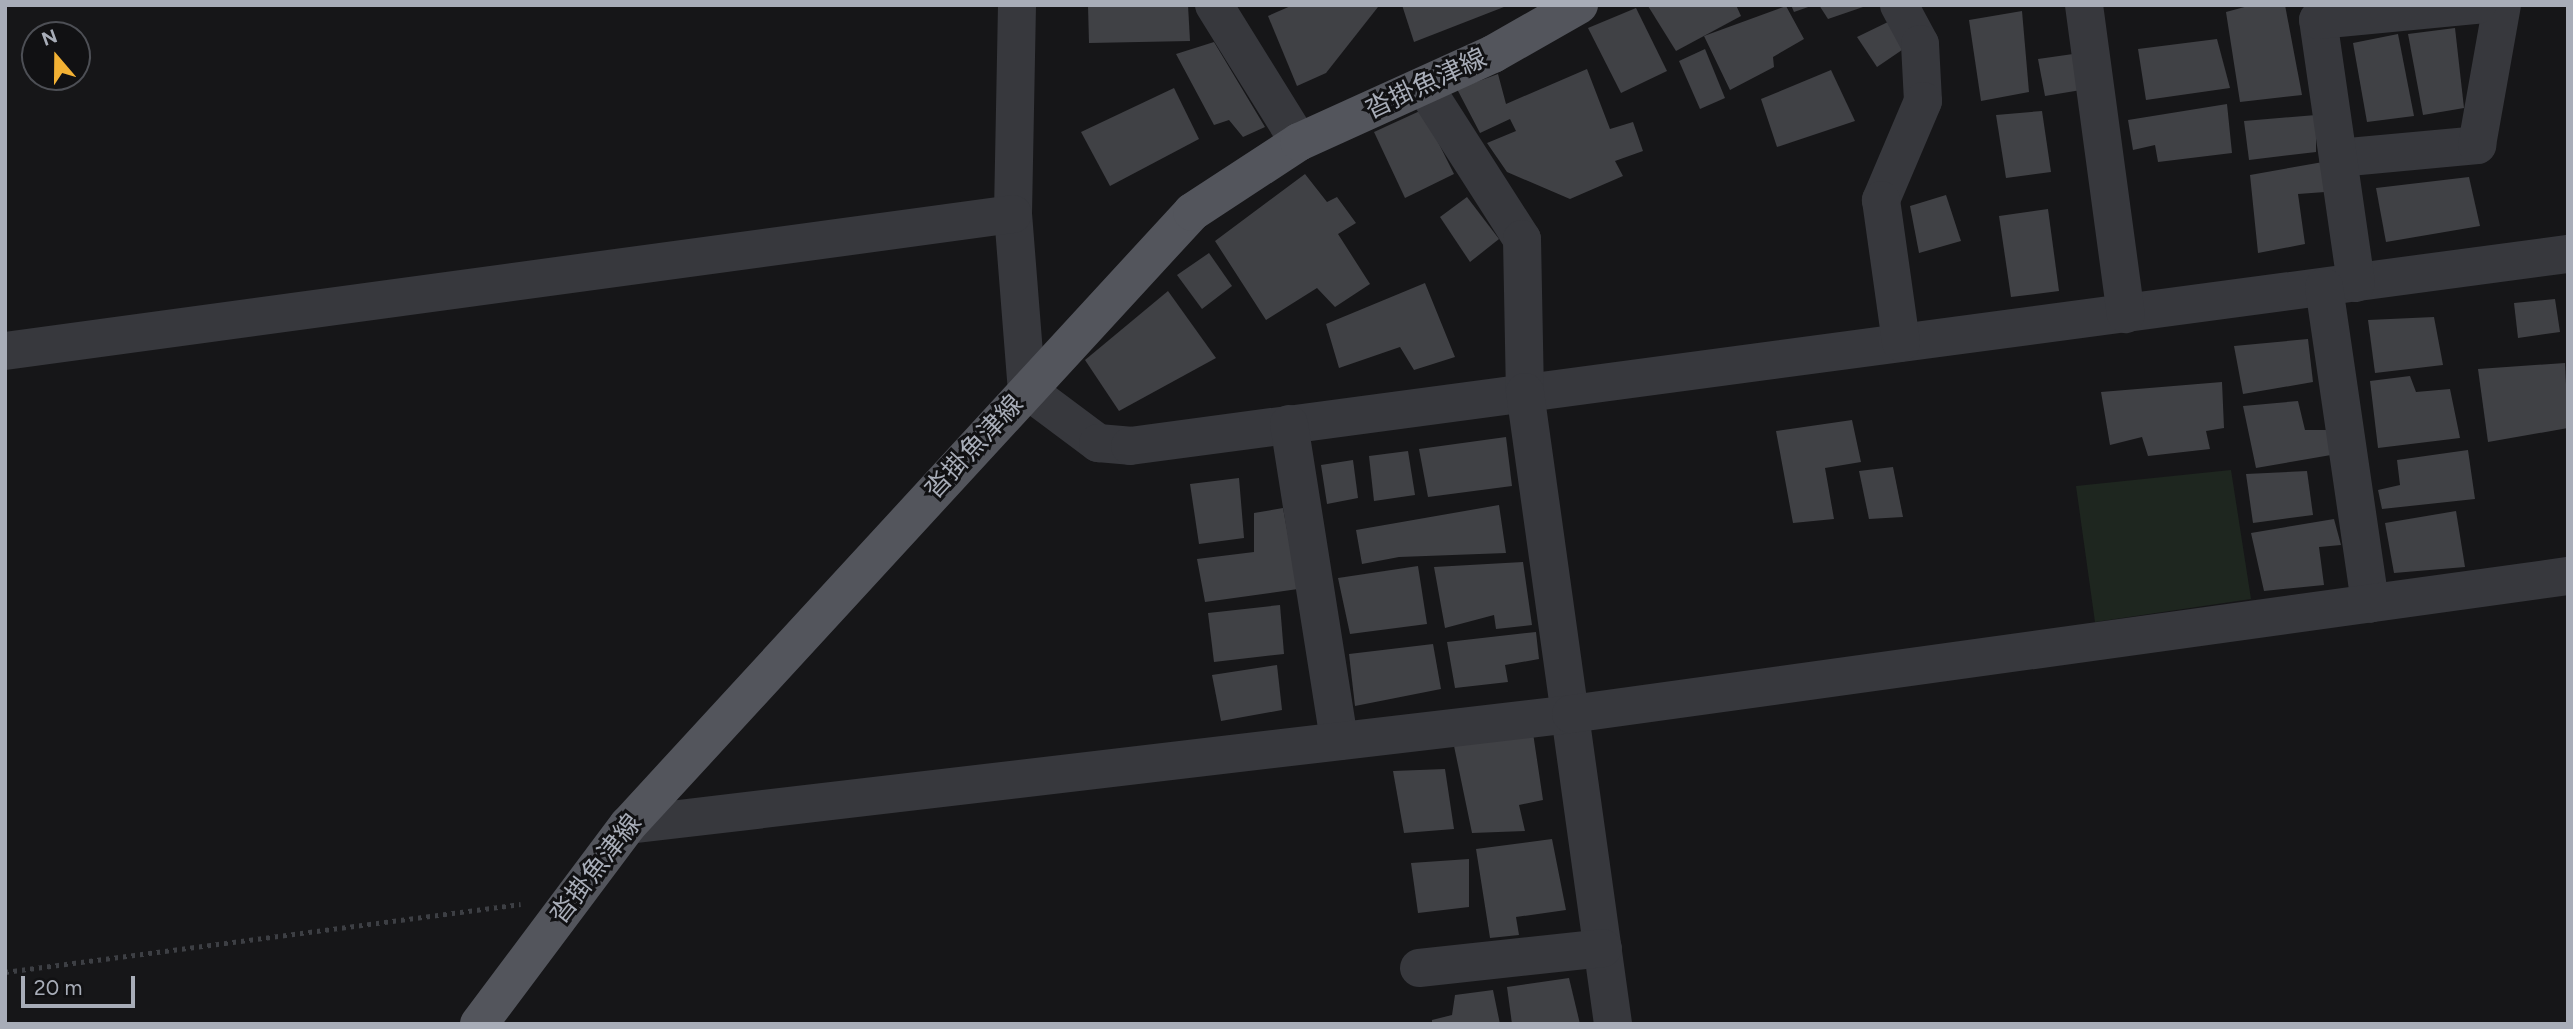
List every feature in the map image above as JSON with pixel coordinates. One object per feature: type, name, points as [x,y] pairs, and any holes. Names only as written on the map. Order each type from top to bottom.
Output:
[{"type":"main road","name":"沓掛魚津線","points":[[479,1024],[628,825],[1192,212],[1299,142],[1423,86],[1579,5]]},
{"type":"street","points":[[1017,5],[1013,214],[1027,390],[1098,443],[1130,446],[2568,254]]},
{"type":"street","points":[[1214,5],[1299,142]]},
{"type":"street","points":[[1899,5],[1920,44],[1923,102],[1881,200],[1901,343]]},
{"type":"street","points":[[2084,5],[2126,314]]},
{"type":"street","points":[[2370,604],[2340,285],[2338,158],[2318,20],[2477,5]]},
{"type":"street","points":[[2338,158],[2477,145],[2502,5]]},
{"type":"street","points":[[1423,86],[1522,239],[1525,392],[1613,1024]]},
{"type":"street","points":[[5,351],[1013,214]]},
{"type":"street","points":[[1289,424],[1339,741]]},
{"type":"street","points":[[628,825],[1571,714],[2568,576]]},
{"type":"street","points":[[1419,968],[1602,948]]},
{"type":"path","points":[[5,972],[574,897]]},
{"type":"shaded area","points":[[2231,470],[2251,599],[2095,622],[2076,486]]},
{"type":"building","points":[[1088,5],[1188,5],[1190,41],[1089,43]]},
{"type":"building","points":[[1293,5],[1378,7],[1326,73],[1297,86],[1268,16]]},
{"type":"building","points":[[1402,5],[1509,5],[1414,42]]},
{"type":"building","points":[[1736,5],[1741,16],[1676,51],[1648,6]]},
{"type":"building","points":[[1791,5],[1811,5],[1811,6],[1794,12]]},
{"type":"building","points":[[1819,5],[1866,5],[1866,6],[1828,19]]},
{"type":"building","points":[[2252,5],[2285,5],[2302,95],[2240,102],[2226,12]]},
{"type":"building","points":[[1786,6],[1804,39],[1773,57],[1774,67],[1730,90],[1704,36]]},
{"type":"building","points":[[1636,8],[1667,71],[1621,93],[1588,28]]},
{"type":"building","points":[[2022,11],[2029,92],[1981,101],[1969,20]]},
{"type":"building","points":[[1890,21],[1902,50],[1877,67],[1857,37]]},
{"type":"building","points":[[2455,28],[2464,108],[2423,115],[2408,34]]},
{"type":"building","points":[[2398,34],[2414,116],[2367,122],[2353,43]]},
{"type":"building","points":[[2217,39],[2230,88],[2146,100],[2138,49]]},
{"type":"building","points":[[1214,42],[1265,127],[1243,137],[1229,120],[1214,125],[1176,54]]},
{"type":"building","points":[[1705,49],[1725,98],[1700,109],[1679,61]]},
{"type":"building","points":[[2073,54],[2081,90],[2045,96],[2038,59]]},
{"type":"building","points":[[1587,69],[1610,129],[1633,122],[1643,151],[1615,161],[1623,176],[1570,199],[1507,172],[1487,143],[1516,131],[1510,119],[1480,133],[1457,89],[1498,74],[1506,104]]},
{"type":"building","points":[[1831,70],[1855,121],[1777,147],[1761,99]]},
{"type":"building","points":[[1174,88],[1199,139],[1110,186],[1081,132]]},
{"type":"building","points":[[2227,104],[2232,153],[2158,162],[2155,145],[2133,150],[2128,120]]},
{"type":"building","points":[[1422,110],[1454,174],[1405,198],[1374,132]]},
{"type":"building","points":[[2042,111],[2051,172],[2006,178],[1996,115]]},
{"type":"building","points":[[2316,115],[2316,152],[2249,160],[2244,121]]},
{"type":"building","points":[[2323,162],[2325,192],[2298,194],[2305,244],[2258,253],[2250,175]]},
{"type":"building","points":[[1305,174],[1327,202],[1337,197],[1356,223],[1338,234],[1370,284],[1335,307],[1317,288],[1266,320],[1215,241]]},
{"type":"building","points":[[2469,177],[2480,226],[2386,242],[2376,188]]},
{"type":"building","points":[[1946,195],[1961,241],[1919,253],[1910,206]]},
{"type":"building","points":[[1467,197],[1499,239],[1470,262],[1440,217]]},
{"type":"building","points":[[2048,209],[2059,291],[2011,297],[1999,216]]},
{"type":"building","points":[[1209,253],[1232,286],[1202,309],[1177,275]]},
{"type":"building","points":[[1425,283],[1455,357],[1414,370],[1400,347],[1339,368],[1326,324]]},
{"type":"building","points":[[1168,291],[1216,358],[1119,411],[1085,360]]},
{"type":"building","points":[[2555,299],[2560,332],[2518,338],[2514,303]]},
{"type":"building","points":[[2434,317],[2443,365],[2375,373],[2368,320]]},
{"type":"building","points":[[2308,339],[2313,382],[2243,394],[2234,346]]},
{"type":"building","points":[[2565,363],[2568,428],[2488,442],[2478,369]]},
{"type":"building","points":[[2410,376],[2416,392],[2450,389],[2460,438],[2378,448],[2370,381]]},
{"type":"building","points":[[2222,382],[2224,428],[2206,431],[2210,449],[2148,456],[2142,437],[2110,445],[2101,392]]},
{"type":"building","points":[[2298,401],[2305,430],[2328,430],[2331,455],[2256,468],[2243,406]]},
{"type":"building","points":[[1852,420],[1861,462],[1825,468],[1834,519],[1793,523],[1776,431]]},
{"type":"building","points":[[1506,437],[1512,486],[1428,497],[1419,449]]},
{"type":"building","points":[[2468,450],[2475,499],[2382,509],[2378,490],[2400,485],[2397,460]]},
{"type":"building","points":[[1408,451],[1415,495],[1374,501],[1369,456]]},
{"type":"building","points":[[1353,460],[1358,498],[1327,504],[1321,465]]},
{"type":"building","points":[[1893,467],[1903,517],[1869,519],[1859,471]]},
{"type":"building","points":[[2307,471],[2313,515],[2253,523],[2246,474]]},
{"type":"building","points":[[1239,478],[1244,538],[1199,544],[1190,484]]},
{"type":"building","points":[[1499,505],[1506,553],[1399,557],[1362,564],[1356,530]]},
{"type":"building","points":[[1283,508],[1298,589],[1205,602],[1197,559],[1254,552],[1254,513]]},
{"type":"building","points":[[2456,511],[2465,567],[2394,573],[2385,523]]},
{"type":"building","points":[[2334,519],[2341,545],[2319,547],[2324,585],[2264,591],[2251,533]]},
{"type":"building","points":[[1523,562],[1532,625],[1496,629],[1494,615],[1445,628],[1434,567]]},
{"type":"building","points":[[1418,566],[1427,624],[1350,634],[1338,578]]},
{"type":"building","points":[[1280,605],[1284,654],[1214,662],[1208,613]]},
{"type":"building","points":[[1536,632],[1539,659],[1505,665],[1508,682],[1455,688],[1447,642]]},
{"type":"building","points":[[1433,644],[1441,689],[1355,706],[1349,654]]},
{"type":"building","points":[[1277,665],[1282,710],[1221,721],[1212,675]]},
{"type":"building","points":[[1533,733],[1543,800],[1519,805],[1525,831],[1472,833],[1454,746]]},
{"type":"building","points":[[1445,769],[1454,829],[1404,833],[1393,771]]},
{"type":"building","points":[[1552,839],[1566,910],[1516,917],[1519,935],[1490,938],[1476,849]]},
{"type":"building","points":[[1469,859],[1469,907],[1418,913],[1411,863]]},
{"type":"building","points":[[1569,978],[1580,1024],[1512,1024],[1507,987]]},
{"type":"building","points":[[1493,990],[1500,1024],[1432,1024],[1432,1020],[1452,1015],[1455,995]]}]
